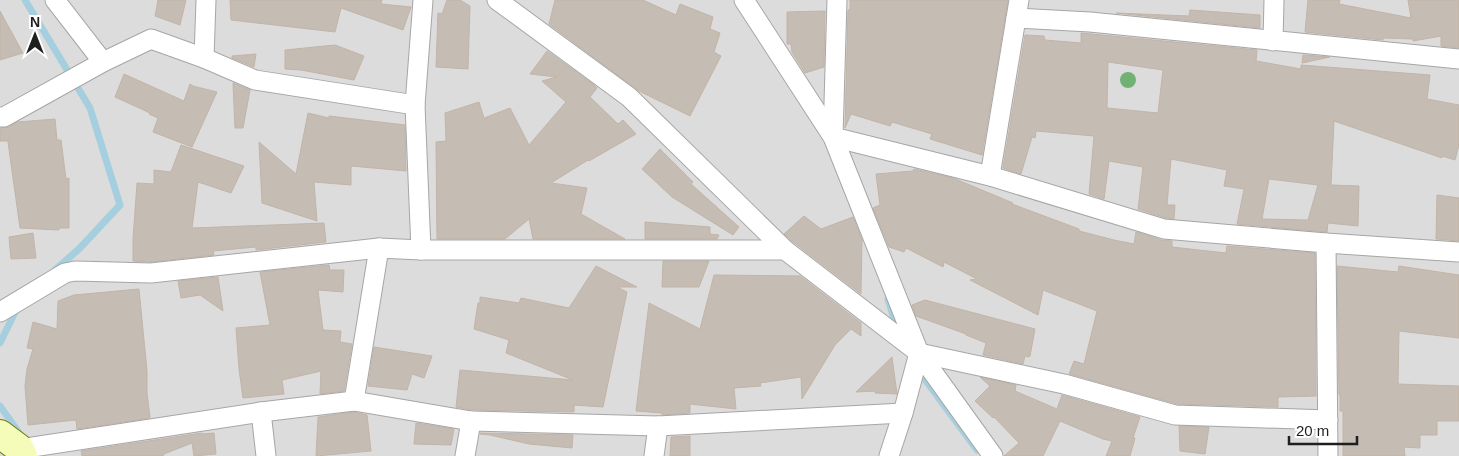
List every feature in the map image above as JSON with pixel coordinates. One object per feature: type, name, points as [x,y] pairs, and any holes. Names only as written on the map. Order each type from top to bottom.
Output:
[{"type":"street","points":[[55,0],[103,62]]},
{"type":"street","points":[[204,58],[206,0]]},
{"type":"street","points":[[421,250],[415,105],[423,0]]},
{"type":"street","points":[[497,0],[628,97],[785,250],[919,353],[1064,384],[1175,415],[1328,420]]},
{"type":"street","points":[[744,0],[833,137],[919,353],[993,456]]},
{"type":"street","points":[[833,137],[836,0]]},
{"type":"street","points":[[1274,0],[1274,41]]},
{"type":"street","points":[[990,176],[1017,9],[1090,22],[1459,59]]},
{"type":"street","points":[[0,117],[4,117],[103,62],[152,40],[204,58],[255,80],[415,105]]},
{"type":"street","points":[[833,137],[990,176],[1164,229],[1459,252]]},
{"type":"street","points":[[1326,243],[1328,456]]},
{"type":"street","points":[[0,312],[66,272],[75,271],[151,273],[379,248],[421,250],[785,250]]},
{"type":"street","points":[[354,401],[379,248]]},
{"type":"street","points":[[889,456],[919,353]]},
{"type":"street","points":[[16,450],[261,412],[354,401],[471,421],[658,426],[903,413]]},
{"type":"street","points":[[261,412],[266,456]]},
{"type":"street","points":[[465,456],[471,421]]},
{"type":"street","points":[[654,456],[658,426]]},
{"type":"shaded area","points":[[0,0],[1459,0],[1459,456],[0,456]]},
{"type":"building","points":[[158,0],[186,0],[180,25],[155,16]]},
{"type":"building","points":[[230,0],[382,0],[381,4],[411,7],[403,30],[341,8],[335,32],[231,20]]},
{"type":"building","points":[[447,0],[460,0],[470,6],[468,69],[436,67],[438,13],[442,14]]},
{"type":"building","points":[[555,0],[643,0],[676,15],[680,4],[713,17],[710,29],[720,33],[714,52],[721,56],[690,116],[639,91],[549,24]]},
{"type":"building","points":[[850,0],[1008,0],[982,155],[930,139],[932,134],[892,122],[890,126],[851,114],[845,128],[848,10],[850,10]]},
{"type":"building","points":[[1308,0],[1340,0],[1339,4],[1411,18],[1408,0],[1459,0],[1459,48],[1441,46],[1441,36],[1413,41],[1413,39],[1383,38],[1383,40],[1305,32]]},
{"type":"building","points":[[1190,10],[1260,15],[1260,28],[1116,13],[1189,16]]},
{"type":"building","points":[[0,11],[23,53],[0,60]]},
{"type":"building","points":[[825,11],[824,67],[805,73],[792,52],[791,44],[787,44],[787,12]]},
{"type":"building","points":[[1081,33],[1257,50],[1256,61],[1301,69],[1301,65],[1430,75],[1427,99],[1459,105],[1459,145],[1455,160],[1442,156],[1442,158],[1334,121],[1331,185],[1359,186],[1358,226],[1328,223],[1327,232],[1237,224],[1244,189],[1224,186],[1227,170],[1171,159],[1167,205],[1175,205],[1174,219],[1138,209],[1143,167],[1109,161],[1104,199],[1089,194],[1094,136],[1036,131],[1035,138],[1032,137],[1021,174],[1003,168],[1025,35],[1044,36],[1045,40],[1081,43]],"holes":[[[1108,62],[1163,70],[1158,113],[1107,108]],[[1269,179],[1318,185],[1308,220],[1262,219]]]},
{"type":"building","points":[[335,45],[364,56],[354,80],[301,70],[285,69],[285,50]]},
{"type":"building","points":[[547,51],[594,85],[597,88],[590,97],[618,124],[623,120],[636,134],[551,183],[587,188],[581,214],[625,239],[533,239],[529,219],[505,239],[437,239],[436,142],[446,141],[445,113],[479,102],[484,118],[510,108],[529,145],[566,102],[542,81],[557,77],[530,74]]},
{"type":"building","points":[[256,54],[254,67],[232,58],[232,56]]},
{"type":"building","points":[[1303,55],[1330,57],[1302,63]]},
{"type":"building","points":[[124,74],[184,101],[190,84],[217,92],[192,147],[153,132],[158,118],[115,97]]},
{"type":"building","points":[[233,83],[250,90],[243,128],[235,128]]},
{"type":"building","points":[[308,113],[329,118],[329,116],[405,125],[406,171],[351,166],[351,185],[314,182],[317,221],[262,203],[259,142],[296,174]]},
{"type":"building","points":[[55,119],[57,140],[61,140],[66,179],[69,178],[69,228],[59,228],[59,230],[20,228],[8,141],[0,141],[0,128],[9,127],[18,122]]},
{"type":"building","points":[[181,145],[244,166],[231,193],[198,182],[192,228],[324,223],[326,242],[256,250],[256,247],[213,251],[214,255],[151,262],[133,261],[137,183],[154,184],[154,170],[171,172]]},
{"type":"building","points":[[660,149],[693,182],[691,184],[739,227],[733,235],[672,197],[642,169]]},
{"type":"building","points":[[914,169],[953,178],[1012,204],[1079,229],[1079,231],[1114,240],[1134,244],[1136,232],[1161,240],[1172,241],[1172,247],[1226,253],[1227,246],[1315,253],[1316,396],[1278,397],[1278,407],[1177,404],[1069,374],[1074,361],[1084,364],[1097,311],[1043,290],[1038,315],[970,280],[977,279],[944,262],[943,267],[906,248],[904,252],[889,247],[873,208],[880,205],[876,174],[913,171]]},
{"type":"building","points":[[1437,195],[1459,198],[1459,241],[1436,239]]},
{"type":"building","points":[[804,216],[821,229],[853,217],[862,240],[861,294],[784,234]]},
{"type":"building","points":[[645,222],[710,227],[710,234],[719,235],[717,239],[645,239]]},
{"type":"building","points":[[33,233],[36,258],[11,259],[9,237]]},
{"type":"building","points":[[663,261],[709,261],[699,287],[662,287]]},
{"type":"building","points":[[329,265],[330,270],[344,270],[343,292],[318,290],[323,330],[341,331],[340,342],[352,344],[344,391],[320,394],[321,371],[282,380],[284,394],[243,398],[236,328],[270,325],[260,272]]},
{"type":"building","points":[[596,266],[637,287],[617,287],[627,292],[603,407],[574,405],[574,412],[472,410],[456,407],[460,370],[573,380],[506,353],[509,340],[474,329],[478,303],[480,303],[480,297],[519,303],[521,298],[569,308]]},
{"type":"building","points":[[1337,266],[1398,272],[1399,266],[1459,275],[1459,338],[1399,331],[1398,384],[1459,386],[1459,421],[1437,421],[1437,435],[1420,435],[1420,448],[1404,447],[1405,456],[1343,456],[1343,411],[1340,411],[1339,395]]},
{"type":"building","points":[[714,275],[800,276],[861,323],[861,336],[851,329],[835,345],[802,399],[801,377],[760,383],[761,386],[734,388],[736,409],[690,404],[690,413],[662,415],[662,413],[636,411],[649,303],[700,329]]},
{"type":"building","points":[[218,277],[223,311],[200,295],[181,298],[178,281]]},
{"type":"building","points":[[139,289],[150,418],[77,429],[76,420],[28,425],[25,386],[27,369],[33,349],[27,348],[33,322],[57,329],[58,301],[74,295]]},
{"type":"building","points":[[925,300],[1035,329],[1030,356],[1025,356],[1023,364],[983,355],[986,343],[916,316],[912,305]]},
{"type":"building","points":[[374,347],[432,356],[424,378],[412,374],[407,390],[368,386]]},
{"type":"building","points":[[892,357],[897,394],[875,393],[876,391],[856,392]]},
{"type":"building","points":[[980,377],[1016,385],[1015,391],[1057,409],[1062,395],[1140,417],[1133,438],[1135,438],[1130,456],[1106,456],[1112,441],[1060,421],[1043,456],[1004,456],[1019,443],[994,417],[975,401],[990,386]]},
{"type":"building","points":[[354,412],[367,415],[371,451],[316,456],[318,417]]},
{"type":"building","points":[[416,423],[454,429],[451,445],[414,444]]},
{"type":"building","points":[[1179,426],[1209,427],[1205,454],[1180,451]]},
{"type":"building","points":[[202,433],[214,433],[216,454],[194,456],[192,443],[163,456],[82,456],[81,451]]},
{"type":"building","points":[[480,433],[573,435],[572,448],[529,444]]},
{"type":"building","points":[[690,436],[690,456],[670,456],[671,437]]},
{"type":"waterway","points":[[25,0],[90,108],[120,205],[79,249],[55,270]]},
{"type":"waterway","points":[[888,299],[898,332]]},
{"type":"waterway","points":[[0,343],[18,306]]},
{"type":"waterway","points":[[918,370],[977,450]]},
{"type":"waterway","points":[[0,406],[22,437]]}]
